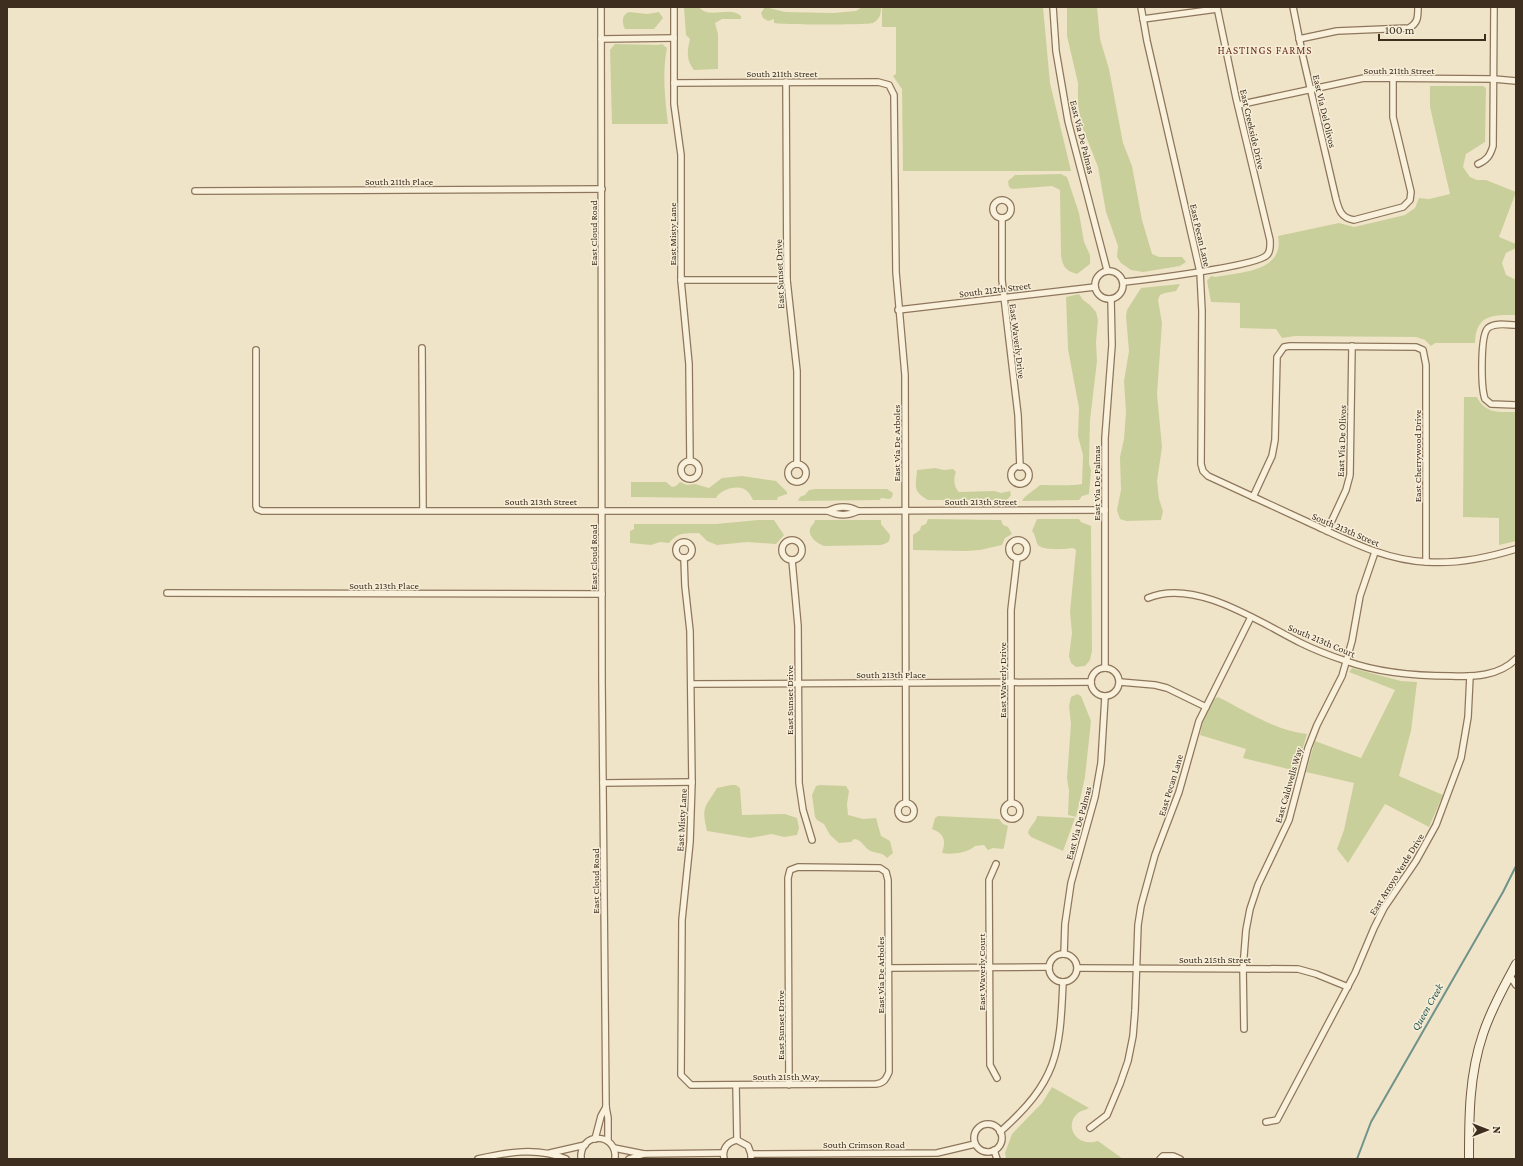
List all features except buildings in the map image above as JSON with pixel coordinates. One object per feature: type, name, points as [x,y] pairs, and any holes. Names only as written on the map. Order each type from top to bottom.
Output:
[{"type":"street","name":"East Cloud Road","points":[[601,7],[603,783],[606,1107],[608,1118],[608,1141]]},
{"type":"street","name":"East Misty Lane","points":[[674,7],[674,117],[681,155],[681,280],[689,364],[690,461]]},
{"type":"street","name":"East Via De Palmas","points":[[1053,7],[1056,51],[1065,105],[1108,270]]},
{"type":"street","name":"East Pecan Lane","points":[[1142,7],[1143,19],[1200,272],[1202,304],[1201,464],[1203,471]]},
{"type":"street","name":"East Via Del Olivos","points":[[1293,7],[1310,89],[1340,211],[1344,217],[1354,220],[1403,207],[1410,200],[1411,192],[1393,117],[1393,77]]},
{"type":"street","points":[[1299,39],[1337,31],[1403,29],[1414,25],[1418,16],[1418,7]]},
{"type":"street","points":[[1478,164],[1485,161],[1490,155],[1493,146],[1494,7]]},
{"type":"street","points":[[1143,19],[1217,8]]},
{"type":"street","name":"East Creekside Drive","points":[[1200,272],[1258,260],[1268,255],[1270,248],[1270,240],[1217,8]]},
{"type":"street","points":[[601,38],[674,38]]},
{"type":"street","name":"South 211th Street","points":[[1238,105],[1353,80],[1393,77],[1493,79],[1516,81]]},
{"type":"street","name":"East Sunset Drive","points":[[786,82],[787,280],[797,371],[797,464]]},
{"type":"street","name":"South 211th Street","points":[[674,83],[878,82],[889,85]]},
{"type":"street","name":"East Via De Arboles","points":[[889,85],[894,95],[896,272],[898,310],[904,359],[906,802]]},
{"type":"street","name":"South 211th Place","points":[[195,191],[602,189]]},
{"type":"street","name":"East Waverly Drive","points":[[1002,218],[1004,297],[1017,408],[1020,467]]},
{"type":"street","points":[[1108,270],[1116,272],[1124,282],[1122,292],[1111,299],[1102,298],[1095,287],[1098,276],[1108,270]]},
{"type":"street","points":[[1124,282],[1200,272]]},
{"type":"street","points":[[681,280],[787,280]]},
{"type":"street","name":"South 212th Street","points":[[898,310],[1095,287]]},
{"type":"street","name":"East Via De Palmas","points":[[1105,668],[1104,438],[1112,345],[1111,299]]},
{"type":"street","points":[[1516,325],[1494,325],[1487,329],[1483,339],[1484,394],[1488,402],[1496,405],[1516,405]]},
{"type":"street","points":[[1253,497],[1272,456],[1276,440],[1277,364],[1279,352],[1290,346],[1352,346]]},
{"type":"street","name":"East Cherrywood Drive","points":[[1352,346],[1410,346],[1423,350],[1426,365],[1426,562]]},
{"type":"street","name":"East Via De Olivos","points":[[1328,531],[1346,490],[1350,475],[1352,346]]},
{"type":"street","points":[[422,348],[423,510]]},
{"type":"street","name":"South 213th Street","points":[[256,350],[256,506],[257,509],[262,511],[828,511],[836,514],[851,514],[858,511],[1105,510]]},
{"type":"street","name":"South 213th Street","points":[[1203,471],[1208,476],[1375,552],[1426,562],[1466,561],[1516,549]]},
{"type":"street","name":"East Caldwells Way","points":[[1244,1029],[1243,968],[1246,930],[1254,897],[1289,820],[1308,748],[1317,725],[1342,676],[1347,662],[1360,596],[1375,552]]},
{"type":"street","name":"East Misty Lane","points":[[684,558],[685,586],[690,631],[692,684],[692,823],[682,920],[681,958],[681,1075],[686,1081]]},
{"type":"street","name":"East Waverly Drive","points":[[1011,802],[1011,610],[1017,558]]},
{"type":"street","name":"East Sunset Drive","points":[[792,560],[798,626],[799,783],[812,840]]},
{"type":"street","name":"South 213th Court","points":[[1148,598],[1168,592],[1182,593],[1216,601],[1303,644],[1347,662],[1397,673],[1427,676],[1470,676],[1495,673],[1508,666],[1516,659]]},
{"type":"street","name":"South 213th Place","points":[[167,593],[602,594]]},
{"type":"street","name":"East Pecan Lane","points":[[1090,1128],[1106,1115],[1120,1084],[1128,1061],[1133,1036],[1138,925],[1155,855],[1179,792],[1193,741],[1206,707],[1251,617]]},
{"type":"street","points":[[1105,668],[1110,668],[1117,673],[1120,682],[1117,690],[1110,696],[1097,694],[1091,682],[1095,672],[1105,668]]},
{"type":"street","name":"East Arroyo Verde Drive","points":[[1266,1122],[1277,1120],[1348,987],[1384,908],[1426,844],[1450,790],[1461,758],[1465,738],[1470,676]]},
{"type":"street","name":"South 213th Place","points":[[692,684],[1091,682]]},
{"type":"street","points":[[1120,682],[1155,685],[1167,688],[1206,707]]},
{"type":"street","name":"East Via De Palmas","points":[[1064,954],[1065,924],[1071,883],[1095,797],[1101,762],[1106,696]]},
{"type":"street","points":[[603,783],[692,782]]},
{"type":"street","name":"East Waverly Court","points":[[996,864],[990,880],[990,1065],[997,1078]]},
{"type":"street","name":"East Via De Arboles","points":[[790,870],[798,867],[880,868],[886,872],[888,880],[889,968],[889,1072],[886,1079]]},
{"type":"street","name":"East Sunset Drive","points":[[789,1085],[788,878],[790,870]]},
{"type":"street","points":[[1064,954],[1075,960],[1078,968],[1075,977],[1067,982],[1063,982],[1058,981],[1052,976],[1049,967],[1056,956],[1064,954]]},
{"type":"street","points":[[1469,1159],[1470,1087],[1475,1061],[1482,1034],[1494,1005],[1513,976],[1516,964]]},
{"type":"street","points":[[889,968],[1049,967]]},
{"type":"street","name":"South 215th Street","points":[[1078,968],[1136,967],[1298,969],[1316,974],[1348,987]]},
{"type":"street","points":[[1513,976],[1516,985]]},
{"type":"street","points":[[1000,1132],[1035,1097],[1051,1070],[1060,1039],[1063,982]]},
{"type":"street","name":"South 215th Way","points":[[686,1081],[691,1085],[789,1085],[881,1084],[886,1079]]},
{"type":"street","points":[[736,1085],[737,1140]]},
{"type":"street","name":"East Cloud Road","points":[[595,1139],[601,1116],[606,1107]]},
{"type":"street","points":[[990,1124],[1000,1132],[1000,1144],[990,1152],[982,1150],[976,1144],[976,1132],[981,1126],[990,1124]]},
{"type":"street","points":[[550,1153],[585,1145],[595,1139],[608,1141],[614,1148],[615,1159]]},
{"type":"street","points":[[614,1148],[644,1154],[724,1156],[729,1143],[737,1140],[745,1143],[751,1156]]},
{"type":"street","name":"South Crimson Road","points":[[751,1156],[937,1153],[976,1144]]},
{"type":"street","points":[[581,1159],[581,1154],[585,1145]]},
{"type":"street","points":[[994,1150],[997,1159]]},
{"type":"street","points":[[478,1159],[521,1151],[550,1153],[566,1159]]},
{"type":"street","points":[[629,1159],[644,1154]]},
{"type":"street","points":[[1161,1158],[1173,1156],[1180,1159]]},
{"type":"green space","points":[[684,7],[699,7],[703,11],[714,13],[731,12],[741,16],[741,19],[722,19],[715,23],[718,34],[718,69],[694,70],[691,66],[688,55],[690,39],[686,35]]},
{"type":"green space","points":[[765,7],[785,12],[833,13],[856,11],[862,7],[881,7],[881,12],[880,16],[873,23],[792,24],[774,23],[774,19],[768,21],[763,18],[761,13]]},
{"type":"green space","points":[[882,7],[1043,7],[1050,83],[1071,171],[903,171],[902,89],[893,76],[896,74],[896,27],[882,27]]},
{"type":"green space","points":[[1067,7],[1097,7],[1100,39],[1109,69],[1123,143],[1132,166],[1142,220],[1152,254],[1159,257],[1182,257],[1186,262],[1180,266],[1143,272],[1131,270],[1121,263],[1117,257],[1118,246],[1106,212],[1098,167],[1082,126],[1078,105],[1078,83],[1067,36]]},
{"type":"green space","points":[[629,12],[647,14],[659,12],[663,18],[654,29],[625,29],[623,17]]},
{"type":"green space","points":[[615,44],[662,44],[667,48],[664,76],[668,124],[612,124],[610,50]]},
{"type":"green space","points":[[1430,86],[1483,86],[1486,88],[1485,142],[1466,154],[1463,167],[1470,177],[1477,180],[1486,180],[1516,192],[1499,237],[1516,244],[1516,248],[1506,253],[1502,263],[1506,275],[1516,280],[1516,315],[1493,316],[1482,321],[1476,333],[1475,343],[1435,343],[1431,346],[1425,340],[1416,337],[1295,336],[1282,338],[1276,329],[1240,328],[1240,303],[1211,302],[1207,281],[1211,276],[1216,277],[1248,271],[1259,268],[1268,263],[1275,257],[1278,248],[1278,236],[1339,223],[1354,227],[1405,215],[1415,208],[1419,198],[1429,199],[1450,194],[1430,107]]},
{"type":"green space","points":[[1061,174],[1067,177],[1079,213],[1084,242],[1090,255],[1090,264],[1077,274],[1066,268],[1061,256],[1060,190],[1052,186],[1012,189],[1009,187],[1008,181],[1015,175]]},
{"type":"green space","points":[[1180,284],[1176,291],[1160,295],[1158,300],[1162,323],[1157,394],[1162,447],[1157,481],[1159,499],[1163,511],[1161,520],[1126,521],[1120,519],[1117,510],[1121,490],[1120,457],[1124,439],[1126,412],[1124,381],[1129,351],[1126,316],[1127,310],[1141,288]]},
{"type":"green space","points":[[1079,294],[1083,300],[1096,312],[1098,320],[1096,342],[1097,361],[1090,420],[1089,464],[1091,470],[1089,494],[1082,496],[1079,500],[1022,501],[1040,485],[1082,484],[1083,455],[1078,436],[1079,408],[1068,349],[1066,297]]},
{"type":"green space","points":[[1464,397],[1477,397],[1484,407],[1494,411],[1516,412],[1516,541],[1499,545],[1499,518],[1463,517]]},
{"type":"green space","points":[[935,468],[944,470],[953,469],[956,472],[954,483],[959,492],[994,491],[1001,493],[1010,491],[1011,495],[1007,500],[928,500],[917,491],[917,470]]},
{"type":"green space","points":[[742,476],[776,481],[787,492],[787,494],[778,497],[777,500],[753,500],[745,489],[731,488],[722,492],[716,498],[631,497],[631,482],[666,482],[672,487],[676,486],[680,482],[687,485],[695,484],[709,488],[722,478]]},
{"type":"green space","points":[[887,489],[893,493],[890,499],[881,498],[880,500],[798,501],[800,497],[805,495],[809,490]]},
{"type":"green space","points":[[928,519],[1001,520],[1003,525],[1008,527],[1012,534],[1005,538],[1002,545],[980,550],[913,550],[913,535],[920,530],[921,526],[926,524]]},
{"type":"green space","points":[[1037,519],[1079,519],[1081,522],[1091,526],[1092,651],[1090,660],[1085,666],[1076,667],[1071,663],[1069,656],[1072,633],[1070,612],[1076,550],[1073,548],[1050,549],[1038,545],[1032,531]]},
{"type":"green space","points":[[774,520],[784,535],[776,544],[747,542],[717,545],[707,541],[699,533],[679,535],[672,539],[669,543],[660,542],[651,545],[630,543],[630,531],[634,529],[634,524],[716,524]]},
{"type":"green space","points":[[815,520],[881,520],[881,524],[890,535],[890,539],[887,543],[881,545],[824,546],[810,535],[810,529]]},
{"type":"green space","points":[[1352,668],[1401,681],[1417,682],[1411,731],[1399,776],[1443,795],[1429,827],[1385,804],[1348,863],[1337,849],[1344,830],[1354,783],[1306,772],[1315,741],[1361,758],[1395,690],[1349,672]]},
{"type":"green space","points":[[1077,694],[1081,696],[1091,721],[1085,777],[1076,817],[1068,815],[1069,791],[1067,778],[1071,724],[1069,706],[1071,697]]},
{"type":"green space","points":[[1218,697],[1273,725],[1307,734],[1296,771],[1243,758],[1246,749],[1200,735],[1203,721],[1214,699]]},
{"type":"green space","points":[[736,785],[740,788],[742,815],[785,814],[797,818],[799,828],[797,835],[784,837],[772,834],[750,838],[707,831],[704,812],[707,804],[717,788]]},
{"type":"green space","points":[[816,786],[846,786],[849,791],[847,804],[848,815],[863,819],[876,818],[881,836],[890,841],[893,853],[887,858],[880,853],[869,850],[857,840],[854,839],[851,842],[839,843],[830,835],[824,824],[815,817],[812,795]]},
{"type":"green space","points":[[938,816],[999,819],[1003,824],[1008,826],[1004,847],[1003,849],[993,848],[988,850],[984,845],[975,846],[959,853],[942,853],[944,845],[943,838],[940,833],[932,829],[935,818]]},
{"type":"green space","points":[[1037,816],[1075,818],[1063,851],[1031,837],[1028,833]]},
{"type":"green space","points":[[1052,1087],[1089,1108],[1078,1113],[1074,1118],[1072,1129],[1078,1139],[1090,1142],[1098,1141],[1123,1159],[1006,1159],[1005,1153],[1012,1134],[1042,1103]]},
{"type":"waterway","name":"Queen Creek","points":[[1357,1159],[1371,1122],[1503,892],[1516,866]]},
{"type":"district","name":"HASTINGS FARMS","points":[[1265,50]]}]
